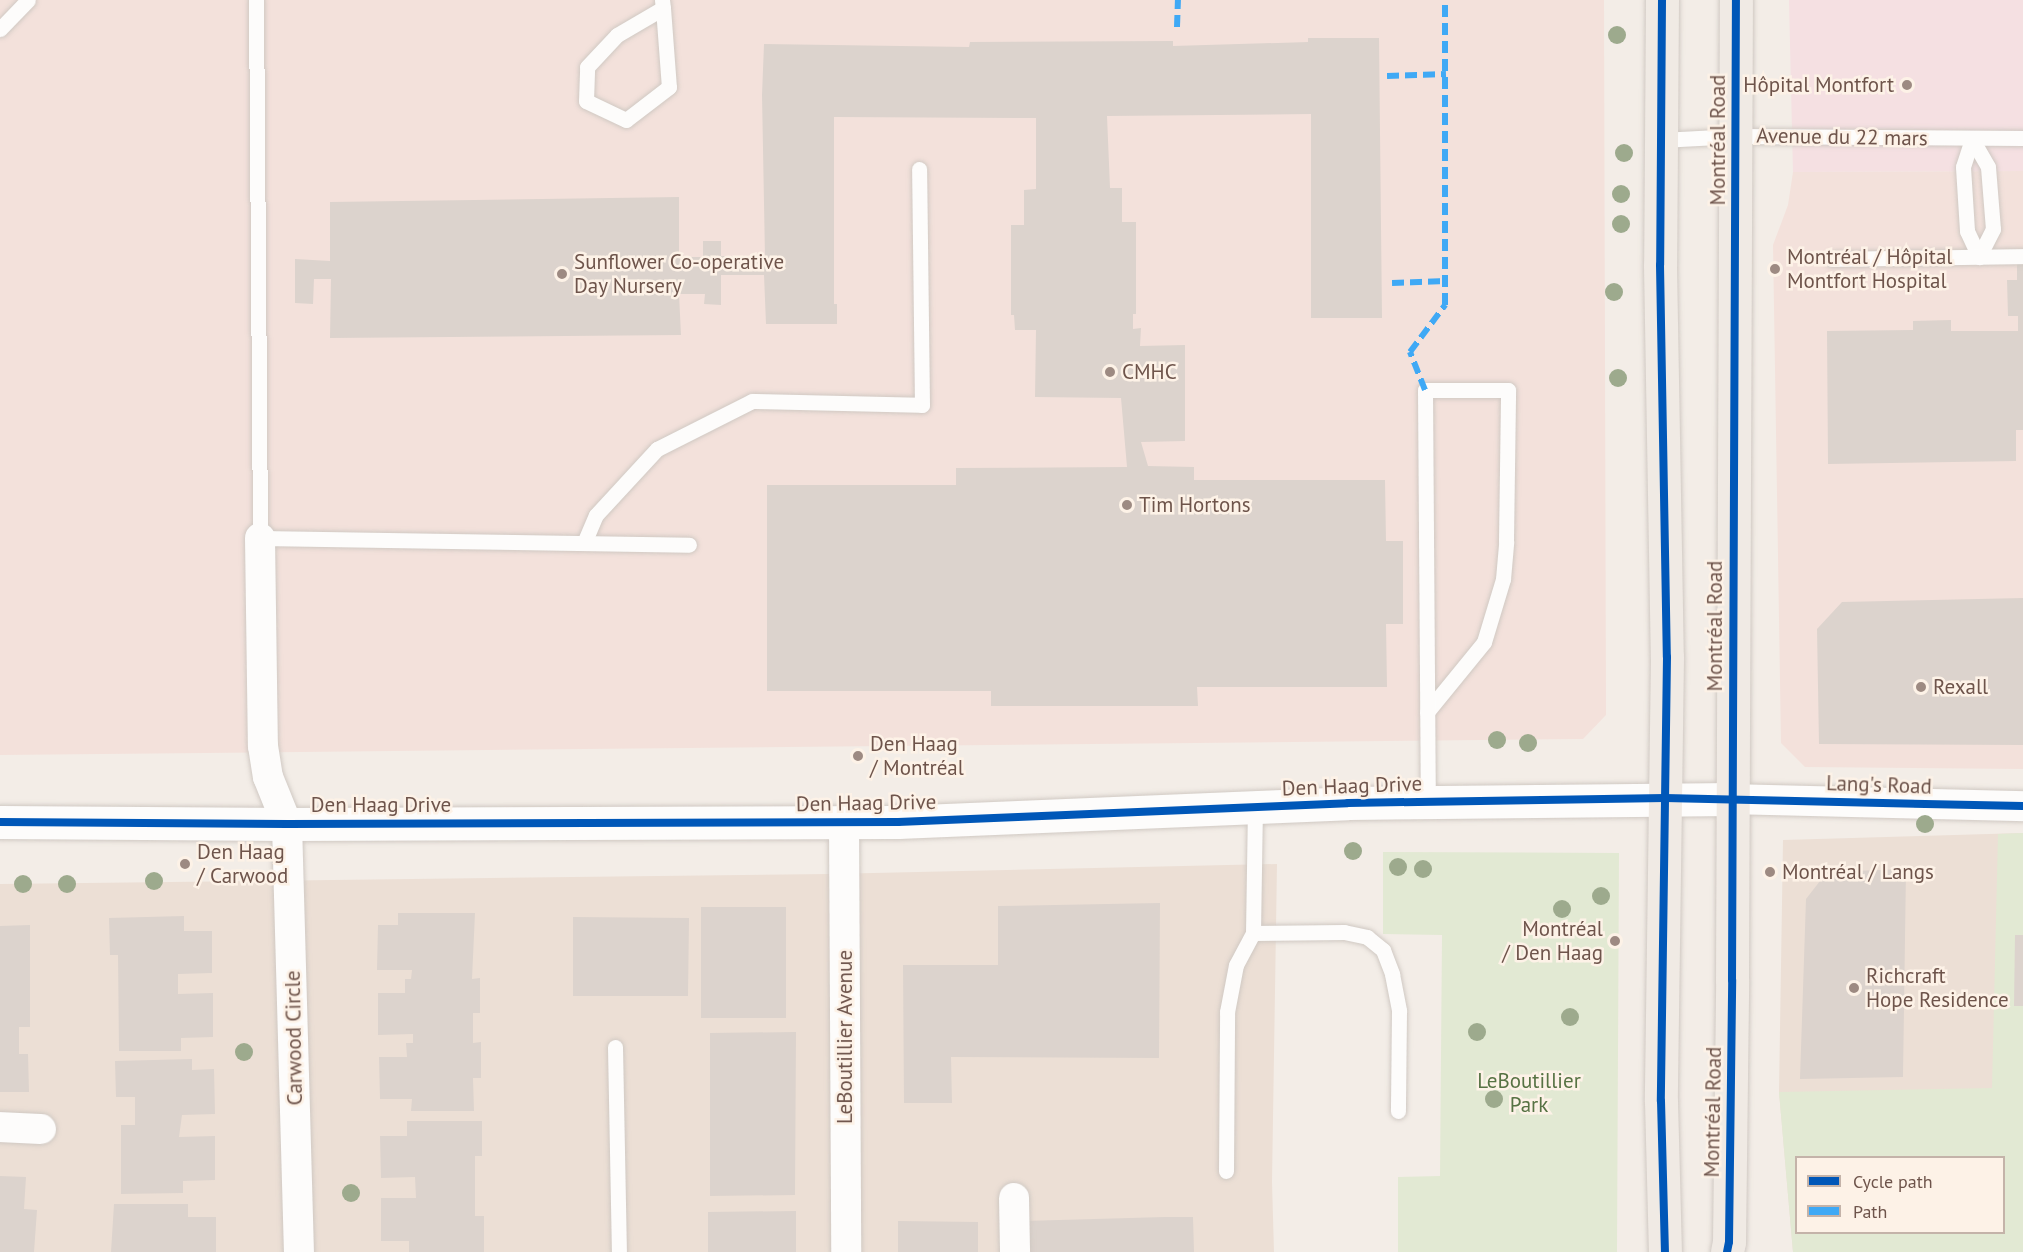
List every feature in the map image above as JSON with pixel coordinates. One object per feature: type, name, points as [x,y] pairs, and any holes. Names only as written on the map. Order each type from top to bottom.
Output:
[{"type":"main road","points":[[1662,0],[1660,265],[1667,657],[1661,1101],[1665,1252]]},
{"type":"main road","name":"Montréal Road","points":[[1727,1252],[1730,1242],[1731,1111],[1736,0]]},
{"type":"street","points":[[260,538],[263,746],[268,777],[287,824]]},
{"type":"street","name":"Den Haag Drive","points":[[0,822],[287,824],[844,822],[1428,801],[1733,799]]},
{"type":"street","name":"Lang's Road","points":[[1733,799],[2023,806]]},
{"type":"street","name":"LeBoutillier Avenue","points":[[844,822],[846,1252]]},
{"type":"street","name":"Carwood Circle","points":[[287,824],[299,1252]]},
{"type":"street","points":[[0,1127],[41,1129]]},
{"type":"street","points":[[1014,1198],[1015,1252]]},
{"type":"lane","points":[[0,29],[28,0]]},
{"type":"lane","points":[[256,0],[260,538],[689,544]]},
{"type":"lane","points":[[662,4],[669,87],[626,120],[586,101],[587,67],[617,35],[662,4]]},
{"type":"lane","name":"Avenue du 22 mars","points":[[1661,140],[1736,136],[2023,138]]},
{"type":"lane","points":[[1972,139],[1962,167],[1967,231],[1979,257]]},
{"type":"lane","points":[[1972,139],[1988,167],[1994,229],[1979,257]]},
{"type":"lane","points":[[584,543],[596,515],[657,449],[752,401],[922,405],[919,169]]},
{"type":"lane","points":[[1832,259],[2023,256]]},
{"type":"lane","points":[[1427,712],[1484,642],[1503,579],[1506,541],[1508,390],[1425,390],[1427,712],[1428,801]]},
{"type":"lane","points":[[1226,1171],[1227,1012],[1236,965],[1253,933],[1255,808]]},
{"type":"lane","points":[[1253,933],[1344,932],[1367,937],[1383,950],[1392,974],[1399,1011],[1398,1111]]},
{"type":"lane","points":[[615,1047],[619,1252]]},
{"type":"shaded area","points":[[0,0],[1604,0],[1606,715],[1583,739],[0,755]]},
{"type":"shaded area","name":"Hôpital Montfort","points":[[1789,0],[2023,0],[2023,171],[1793,172]]},
{"type":"shaded area","points":[[2023,171],[2023,769],[1805,767],[1781,743],[1773,245],[1788,205],[1793,172]]},
{"type":"shaded area","points":[[2023,833],[2023,1252],[1793,1252],[1779,1092],[1783,840]]},
{"type":"shaded area","points":[[1277,864],[1272,1182],[1274,1252],[0,1252],[0,884],[829,874]]},
{"type":"green space","points":[[2023,833],[2023,1252],[1793,1252],[1779,1092],[1992,1088],[1998,834]]},
{"type":"green space","name":"LeBoutillier Park","points":[[1383,852],[1619,853],[1617,1252],[1398,1252],[1398,1177],[1440,1176],[1442,935],[1383,934]]},
{"type":"building","name":"CMHC","points":[[1308,38],[1379,38],[1382,318],[1311,318],[1311,114],[1107,116],[1110,188],[1122,188],[1122,222],[1136,222],[1136,314],[1133,314],[1133,329],[1141,328],[1140,346],[1185,345],[1185,441],[1141,442],[1148,466],[1194,467],[1194,480],[1385,480],[1386,541],[1403,541],[1403,624],[1386,624],[1387,687],[1197,687],[1198,706],[991,706],[991,691],[767,691],[767,485],[956,485],[956,468],[1127,467],[1121,398],[1035,397],[1036,330],[1015,330],[1014,315],[1011,315],[1011,225],[1024,225],[1024,190],[1036,189],[1036,118],[834,117],[834,304],[837,304],[837,324],[766,324],[764,275],[721,275],[721,305],[704,304],[705,294],[679,294],[681,335],[330,338],[331,279],[314,279],[313,304],[295,303],[295,259],[330,261],[330,202],[679,197],[679,257],[703,257],[703,241],[721,241],[721,256],[765,257],[762,95],[764,44],[969,47],[970,42],[1173,41],[1173,46],[1308,42]]},
{"type":"building","points":[[2017,264],[2023,264],[2023,430],[2016,430],[2016,461],[1828,464],[1827,331],[1913,330],[1913,321],[1951,320],[1951,331],[2018,331],[2018,316],[2008,316],[2007,280],[2017,280]]},
{"type":"building","name":"Rexall","points":[[2023,598],[2023,745],[1819,744],[1817,629],[1842,602]]},
{"type":"building","name":"Richcraft Hope Residence","points":[[1906,869],[1903,1077],[1800,1079],[1806,899],[1827,872]]},
{"type":"building","points":[[1160,903],[1159,1058],[951,1057],[952,1103],[904,1103],[903,965],[998,965],[998,906]]},
{"type":"building","points":[[701,907],[786,907],[786,1018],[701,1018]]},
{"type":"building","points":[[398,913],[475,913],[472,979],[480,978],[480,1013],[473,1013],[473,1043],[481,1042],[481,1078],[473,1078],[474,1111],[411,1111],[412,1099],[380,1099],[379,1057],[407,1057],[406,1043],[413,1043],[413,1034],[378,1035],[378,993],[405,993],[405,979],[411,979],[412,970],[377,970],[378,925],[398,925]]},
{"type":"building","points":[[184,916],[184,931],[212,931],[212,973],[178,974],[178,994],[213,993],[213,1037],[181,1038],[181,1051],[119,1051],[118,955],[110,955],[109,918]]},
{"type":"building","points":[[573,917],[689,918],[688,996],[573,996]]},
{"type":"building","points":[[30,925],[30,1027],[19,1027],[19,1054],[28,1054],[29,1092],[0,1092],[0,926]]},
{"type":"building","points":[[2015,935],[2023,935],[2023,1006],[2014,1006]]},
{"type":"building","points":[[796,1032],[795,1195],[710,1196],[710,1033]]},
{"type":"building","points":[[192,1059],[192,1070],[214,1069],[215,1114],[182,1115],[179,1137],[215,1136],[215,1180],[183,1181],[183,1193],[121,1194],[121,1125],[135,1125],[135,1097],[116,1097],[115,1061]]},
{"type":"building","points":[[407,1121],[482,1121],[482,1156],[475,1156],[475,1216],[484,1216],[484,1252],[409,1252],[409,1241],[381,1241],[381,1198],[416,1198],[415,1177],[381,1178],[380,1136],[407,1136]]},
{"type":"building","points":[[0,1176],[26,1177],[24,1209],[37,1210],[34,1252],[0,1252]]},
{"type":"building","points":[[114,1204],[188,1204],[188,1217],[216,1217],[216,1252],[111,1252]]},
{"type":"building","points":[[796,1211],[796,1252],[708,1252],[708,1212]]},
{"type":"building","points":[[1193,1217],[1194,1252],[1025,1252],[1024,1221]]},
{"type":"building","points":[[898,1221],[978,1222],[978,1252],[898,1252]]},
{"type":"marked path","points":[[1177,27],[1178,0]]},
{"type":"marked path","points":[[1425,390],[1410,352],[1445,305],[1445,0]]},
{"type":"marked path","points":[[1387,76],[1446,74]]},
{"type":"marked path","points":[[1392,283],[1446,281]]},
{"type":"cycle path","points":[[1662,0],[1660,265],[1667,657],[1661,1101],[1665,1252]]},
{"type":"cycle path","points":[[1727,1252],[1729,1242],[1732,980],[1736,0]]},
{"type":"cycle path","points":[[0,822],[287,824],[898,822],[1348,803],[1665,798],[2023,806]]},
{"type":"place","name":"Hôpital Montfort","points":[[1907,85]]},
{"type":"place","name":"Montréal / Hôpital Montfort Hospital","points":[[1775,269]]},
{"type":"place","name":"Sunflower Co-operative Day Nursery","points":[[562,274]]},
{"type":"place","name":"CMHC","points":[[1110,372]]},
{"type":"place","name":"Tim Hortons","points":[[1127,505]]},
{"type":"place","name":"Rexall","points":[[1921,687]]},
{"type":"place","name":"Den Haag / Montréal","points":[[858,756]]},
{"type":"place","name":"Den Haag / Carwood","points":[[185,864]]},
{"type":"place","name":"Montréal / Langs","points":[[1770,872]]},
{"type":"place","name":"Montréal / Den Haag","points":[[1615,941]]},
{"type":"place","name":"Richcraft Hope Residence","points":[[1854,988]]}]
